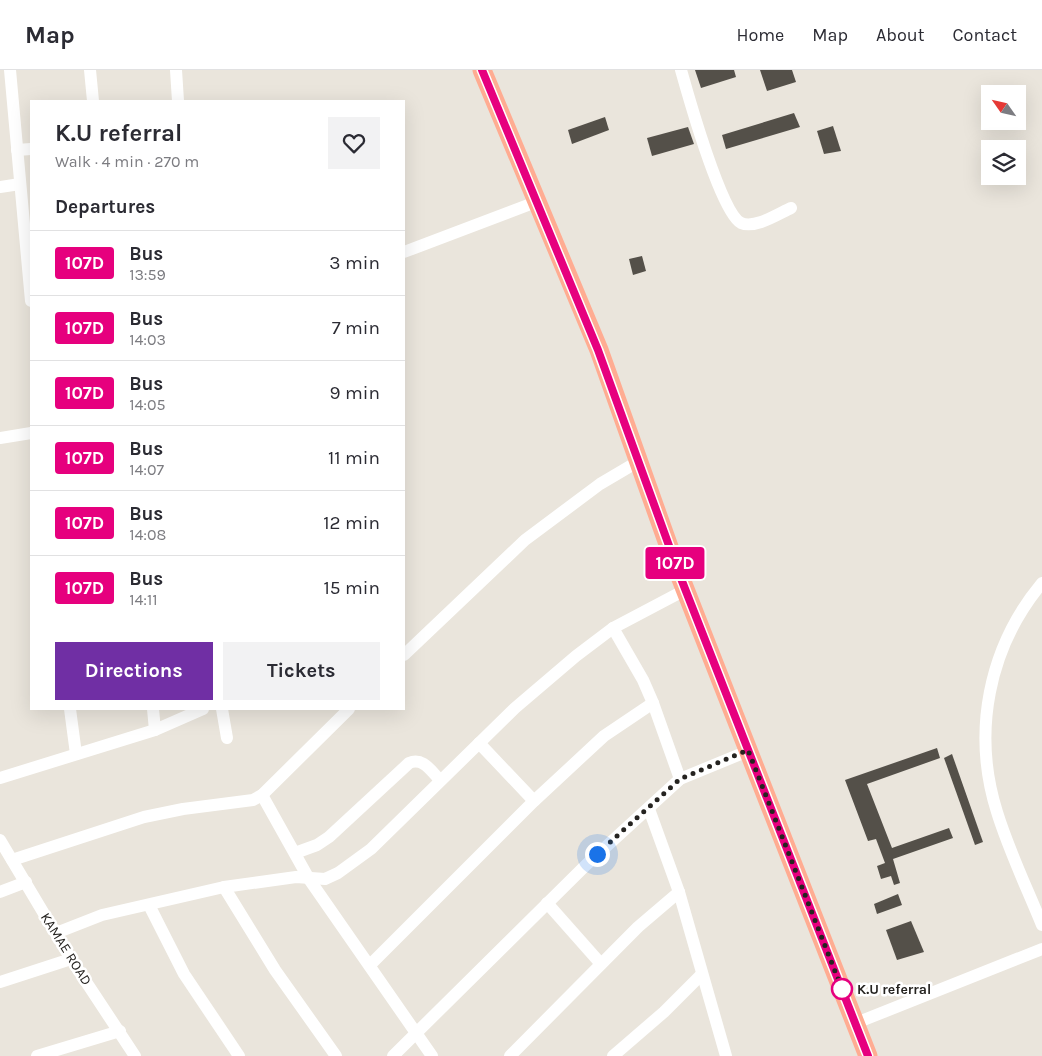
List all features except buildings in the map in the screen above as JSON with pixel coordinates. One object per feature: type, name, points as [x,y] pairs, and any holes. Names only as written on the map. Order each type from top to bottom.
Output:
[{"type":"main road","points":[[482,70],[598,350],[685,590],[868,1056]]},
{"type":"street","points":[[10,70],[30,290]]},
{"type":"street","points":[[90,70],[93,100]]},
{"type":"street","points":[[176,70],[178,100]]},
{"type":"street","points":[[680,70],[699,131],[726,204],[734,218],[741,223],[752,224],[791,208]]},
{"type":"street","points":[[17,150],[30,149]]},
{"type":"street","points":[[0,187],[20,184]]},
{"type":"street","points":[[405,252],[536,202]]},
{"type":"street","points":[[0,438],[30,433]]},
{"type":"street","points":[[405,654],[525,540],[600,484],[639,462]]},
{"type":"street","points":[[1042,583],[1012,628],[994,672],[989,691],[984,738],[986,764],[997,812],[1042,926]]},
{"type":"street","points":[[56,933],[102,916],[224,887],[296,877],[325,878],[346,869],[371,849],[539,686],[613,628],[685,590]]},
{"type":"street","points":[[613,628],[643,680],[680,779]]},
{"type":"street","points":[[370,965],[534,801],[604,736],[653,703]]},
{"type":"street","points":[[70,710],[76,754]]},
{"type":"street","points":[[152,710],[155,730]]},
{"type":"street","points":[[0,778],[155,730],[201,710]]},
{"type":"street","points":[[222,710],[228,738]]},
{"type":"street","points":[[12,860],[144,817],[183,809],[246,802],[262,795],[348,710]]},
{"type":"street","points":[[479,743],[534,801]]},
{"type":"street","points":[[394,1056],[548,903],[680,779],[748,750]]},
{"type":"street","points":[[295,853],[317,845],[329,837],[409,763],[416,760],[421,762],[440,780]]},
{"type":"street","points":[[262,795],[309,878],[418,1033],[432,1056]]},
{"type":"street","points":[[649,809],[679,892],[701,975],[726,1056]]},
{"type":"street","name":"KAMAE ROAD","points":[[0,840],[71,959],[136,1056]]},
{"type":"street","points":[[0,892],[26,882]]},
{"type":"street","points":[[224,887],[275,970],[336,1056]]},
{"type":"street","points":[[510,1056],[638,927],[679,892]]},
{"type":"street","points":[[548,903],[601,964]]},
{"type":"street","points":[[149,905],[184,974],[239,1056]]},
{"type":"street","points":[[856,1023],[1042,949]]},
{"type":"street","points":[[0,982],[71,959]]},
{"type":"street","points":[[613,1056],[664,1012],[701,975]]},
{"type":"street","points":[[37,1056],[120,1031]]},
{"type":"bus line","name":"107D","points":[[482,70],[516,156],[598,350],[680,576],[868,1056]]},
{"type":"place","name":"K.U referral","points":[[842,989]]},
{"type":"route","points":[[597,854],[680,779],[748,750],[842,989]]}]
